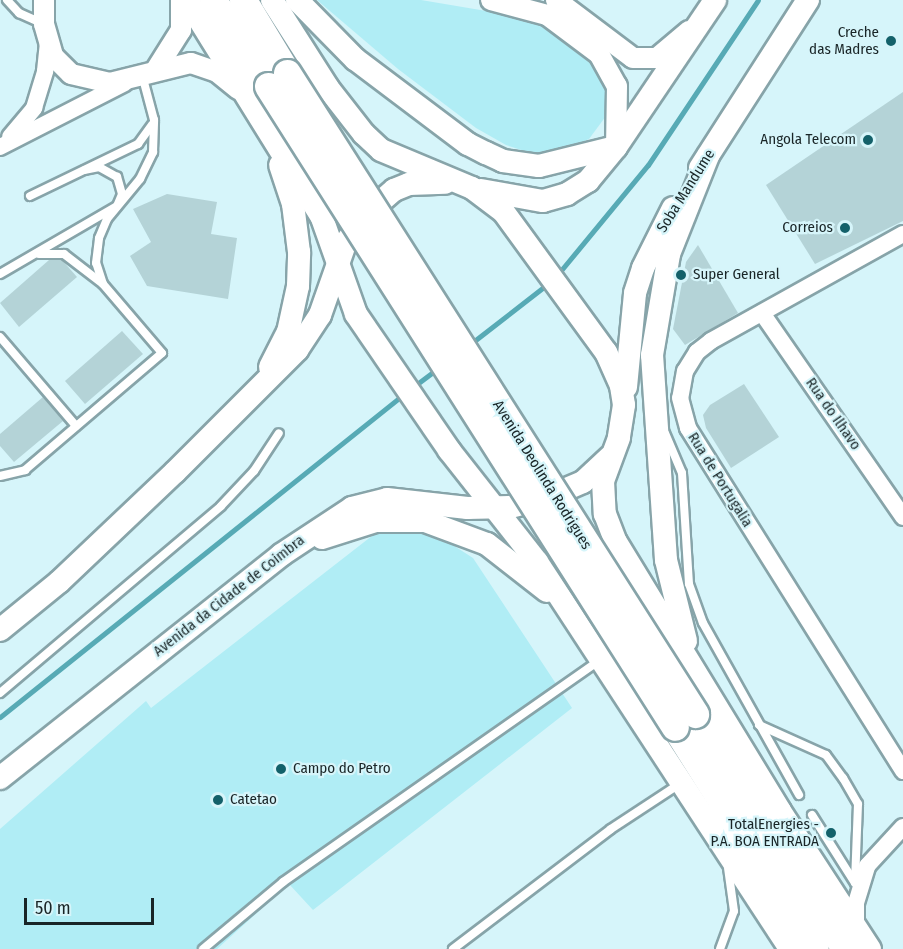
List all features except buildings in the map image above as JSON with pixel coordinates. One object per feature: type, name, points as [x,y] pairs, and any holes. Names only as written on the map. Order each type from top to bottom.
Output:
[{"type":"highway","name":"Avenida Deolinda Rodrigues","points":[[213,0],[277,79],[696,716],[850,938]]},
{"type":"highway","name":"Avenida Deolinda Rodrigues","points":[[243,0],[277,79]]},
{"type":"highway","name":"Avenida Deolinda Rodrigues","points":[[696,716],[815,949]]},
{"type":"main road","points":[[187,0],[258,111],[322,218],[356,314],[379,351],[492,507],[525,544],[790,949]]},
{"type":"main road","points":[[272,0],[333,95],[364,134],[381,150],[472,188],[503,212],[529,242],[597,339],[614,368],[624,405]]},
{"type":"main road","points":[[297,0],[355,59],[468,144],[503,160],[539,166],[559,164],[616,147]]},
{"type":"main road","points":[[0,630],[59,582],[273,377],[309,334],[338,263],[364,216],[394,190],[424,182],[472,188],[530,201],[555,199],[588,181],[616,147],[715,0]]},
{"type":"main road","name":"Soba Mandume","points":[[696,716],[604,514],[603,481],[623,422],[630,321],[642,268],[676,202],[808,0]]},
{"type":"main road","points":[[218,429],[274,362],[288,332],[298,286],[299,252],[292,204],[258,111]]},
{"type":"main road","points":[[696,716],[683,636],[673,599],[662,521],[652,356],[663,280],[685,206],[708,156]]},
{"type":"main road","name":"Avenida da Cidade de Coimbra","points":[[0,778],[281,555],[336,517],[367,502],[387,499],[492,507],[518,505],[564,491],[597,471],[612,454]]},
{"type":"main road","points":[[281,555],[351,526],[400,519],[425,521],[475,537],[503,554],[573,619]]},
{"type":"main road","points":[[850,938],[870,949]]},
{"type":"street","points":[[0,146],[34,108],[43,80],[46,33],[44,0]]},
{"type":"street","points":[[0,146],[150,72],[181,30],[181,0]]},
{"type":"street","points":[[491,0],[547,15],[598,54],[617,86],[616,147]]},
{"type":"street","points":[[556,0],[633,58],[645,60],[657,58],[703,20]]},
{"type":"street","points":[[46,33],[62,69],[84,80],[110,83],[191,63],[207,67],[227,77],[258,111]]},
{"type":"street","name":"Rua de Portugalia","points":[[900,240],[762,313],[697,351],[685,371],[680,398],[688,428],[903,771]]},
{"type":"street","name":"Rua do Ilhavo","points":[[762,313],[903,517]]},
{"type":"street","points":[[877,949],[850,938],[857,886],[867,866],[903,827]]},
{"type":"lane","points":[[7,0],[19,13],[46,33]]},
{"type":"lane","points":[[1,274],[117,206],[140,179],[153,152],[154,120],[150,72]]},
{"type":"lane","points":[[30,196],[138,144],[150,131],[154,120]]},
{"type":"lane","points":[[85,170],[99,167],[117,177],[122,194],[99,238],[96,263],[103,284]]},
{"type":"lane","points":[[0,476],[24,470],[162,352],[103,284],[64,254],[48,251],[25,259]]},
{"type":"lane","points":[[0,337],[76,426]]},
{"type":"lane","points":[[654,406],[682,473],[689,584],[721,662],[799,795]]},
{"type":"lane","points":[[0,693],[221,506],[254,471],[279,433]]},
{"type":"lane","points":[[203,949],[310,863],[601,659]]},
{"type":"lane","points":[[759,725],[826,755],[843,778],[858,804],[857,886]]},
{"type":"lane","points":[[453,949],[611,829],[681,783]]},
{"type":"lane","points":[[812,815],[857,886]]},
{"type":"lane","points":[[720,949],[732,926],[735,898],[722,844]]},
{"type":"shaded area","points":[[317,0],[421,0],[540,20],[583,47],[604,77],[609,112],[589,139],[566,149],[534,154],[506,145],[476,128],[398,69]]},
{"type":"shaded area","name":"Campo do Petro","points":[[377,532],[434,533],[473,558],[572,708],[313,910],[289,884],[217,949],[0,949],[0,829],[146,701],[151,708]]},
{"type":"waterway","points":[[558,274],[648,165],[758,0]]},
{"type":"waterway","points":[[469,345],[549,283]]},
{"type":"waterway","points":[[413,387],[437,369]]},
{"type":"waterway","points":[[0,717],[404,394]]},
{"type":"place","name":"Creche das Madres","points":[[891,41]]},
{"type":"place","name":"Angola Telecom","points":[[868,140]]},
{"type":"place","name":"Correios","points":[[845,228]]},
{"type":"place","name":"Super General","points":[[681,275]]},
{"type":"place","name":"Campo do Petro","points":[[281,769]]},
{"type":"place","name":"Catetao","points":[[218,800]]},
{"type":"place","name":"TotalEnergies - P.A. BOA ENTRADA","points":[[831,833]]}]
